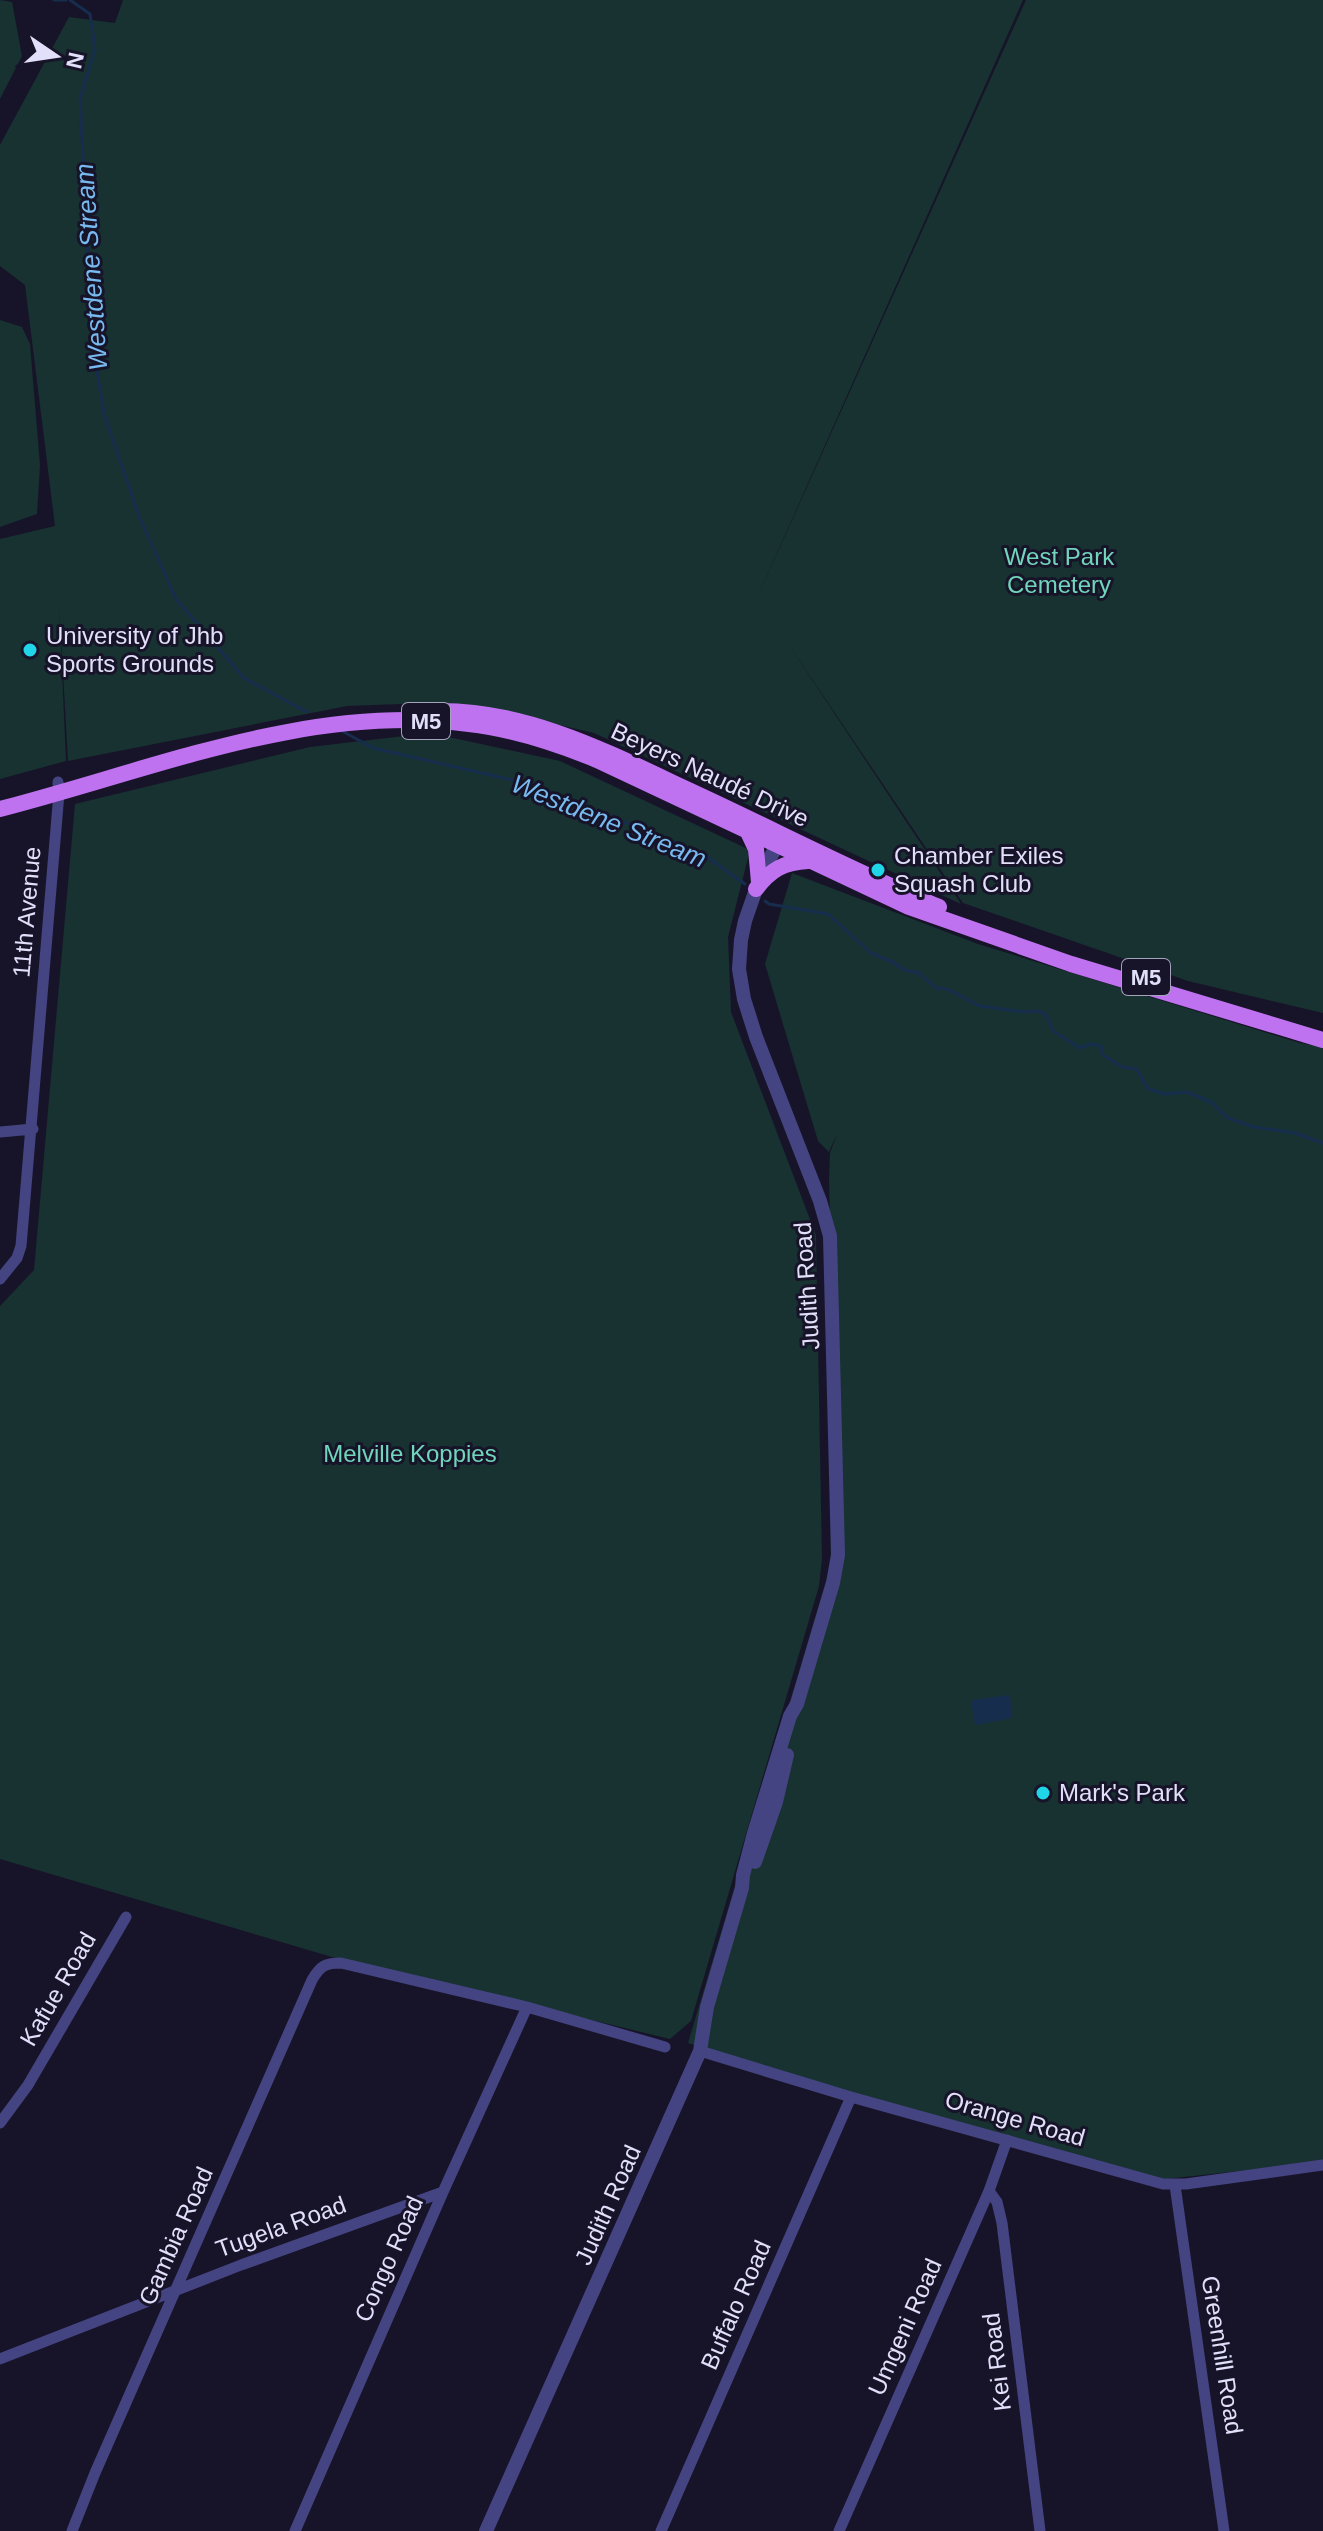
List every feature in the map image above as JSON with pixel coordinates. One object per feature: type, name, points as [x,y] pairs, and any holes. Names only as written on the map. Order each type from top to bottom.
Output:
[{"type":"main road","name":"Beyers Naudé Drive","points":[[59,788],[250,732],[306,721],[374,713],[462,711],[514,720],[590,745],[780,840],[971,920],[1127,972],[1323,1029]]},
{"type":"main road","name":"Beyers Naudé Drive","points":[[59,788],[283,733],[350,723],[440,721],[504,730],[576,751],[748,832],[780,840],[809,861],[909,907],[1101,974],[1323,1040]]},
{"type":"main road","name":"M5","points":[[0,799],[59,788]]},
{"type":"main road","name":"M5","points":[[0,809],[59,788]]},
{"type":"main road","points":[[748,832],[756,849],[757,886]]},
{"type":"main road","points":[[757,886],[782,865],[792,861],[809,861]]},
{"type":"street","name":"11th Avenue","points":[[0,1279],[17,1258],[21,1246],[59,788]]},
{"type":"street","name":"Judith Road","points":[[486,2531],[700,2051],[707,2007],[742,1888],[755,1861],[781,1786],[797,1704],[833,1583],[838,1555],[830,1236],[827,1220],[756,1037],[744,999],[739,969],[745,921],[757,886],[780,840]]},
{"type":"street","points":[[0,1132],[33,1129]]},
{"type":"street","name":"Kafue Road","points":[[0,2123],[28,2085],[126,1917]]},
{"type":"street","name":"Gambia Road","points":[[72,2531],[318,1969],[326,1964],[341,1963],[527,2007]]},
{"type":"street","points":[[527,2007],[665,2047]]},
{"type":"street","name":"Congo Road","points":[[295,2531],[527,2007]]},
{"type":"street","name":"Orange Road","points":[[700,2051],[851,2097],[1163,2184],[1175,2185],[1323,2165]]},
{"type":"street","name":"Buffalo Road","points":[[661,2531],[851,2097]]},
{"type":"street","name":"Umgeni Road","points":[[839,2531],[989,2191],[1007,2140]]},
{"type":"street","name":"Greenhill Road","points":[[1175,2185],[1224,2531]]},
{"type":"street","name":"Kei Road","points":[[989,2191],[997,2202],[1002,2223],[1040,2531]]},
{"type":"street","name":"Tugela Road","points":[[0,2359],[176,2289],[443,2192]]},
{"type":"green space","points":[[0,0],[12,2],[22,56],[0,99]]},
{"type":"green space","name":"West Park Cemetery","points":[[123,0],[1023,0],[757,598],[1026,0],[1323,0],[1323,1013],[1188,981],[963,903],[787,642],[961,904],[594,733],[482,707],[427,703],[347,706],[68,761],[59,603],[66,761],[0,779],[0,539],[55,526],[25,285],[0,266],[0,145],[69,17],[115,23]]},
{"type":"green space","points":[[0,320],[22,327],[30,344],[40,465],[37,514],[0,527]]},
{"type":"green space","name":"Melville Koppies","points":[[430,733],[560,761],[750,850],[728,937],[731,1012],[816,1235],[822,1559],[819,1586],[691,2021],[670,2039],[332,1957],[0,1859],[0,1306],[34,1270],[75,804],[310,747]]},
{"type":"green space","name":"Mark's Park","points":[[792,873],[978,944],[1300,1043],[1323,1047],[1323,2162],[1165,2179],[1000,2139],[688,2043],[837,1544],[829,1178],[830,1153],[837,1134],[829,1152],[818,1141],[765,964]]},
{"type":"water","points":[[1010,1695],[1012,1718],[975,1725],[971,1700]]},
{"type":"waterway","name":"Westdene Stream","points":[[54,0],[66,0]]},
{"type":"waterway","name":"Westdene Stream","points":[[70,0],[90,14],[95,49],[80,99],[92,340],[104,414],[139,516],[176,599],[244,678],[307,712]]},
{"type":"waterway","name":"Westdene Stream","points":[[342,731],[373,748],[530,784],[703,854],[745,884]]},
{"type":"waterway","name":"Westdene Stream","points":[[765,901],[828,914],[871,953],[904,970],[919,973],[936,988],[947,989],[980,1006],[1039,1011],[1047,1016],[1053,1031],[1080,1048],[1091,1044],[1101,1046],[1103,1055],[1122,1067],[1137,1069],[1147,1088],[1164,1094],[1187,1092],[1211,1102],[1228,1118],[1254,1127],[1295,1133],[1323,1143]]},
{"type":"place","name":"University of Jhb Sports Grounds","points":[[30,650]]},
{"type":"place","name":"Chamber Exiles Squash Club","points":[[878,870]]},
{"type":"place","name":"Mark's Park","points":[[1043,1793]]}]
